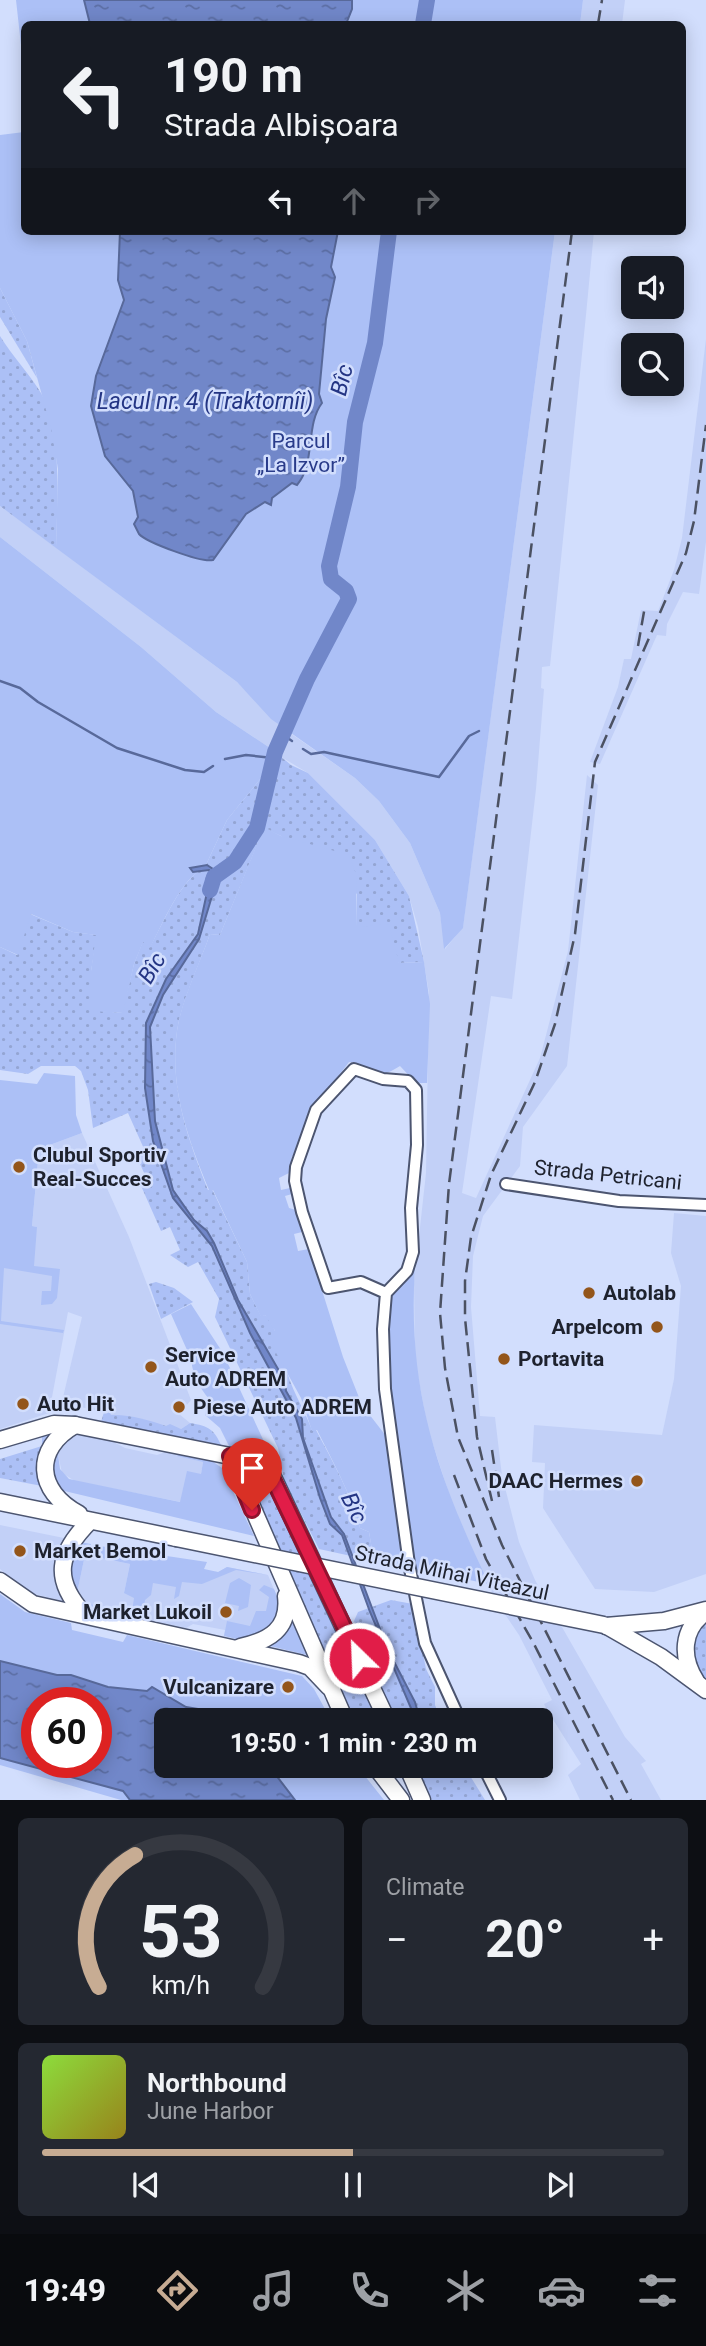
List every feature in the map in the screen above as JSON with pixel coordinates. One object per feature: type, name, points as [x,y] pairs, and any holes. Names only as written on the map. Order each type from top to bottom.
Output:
[{"type":"main road","points":[[0,1440],[54,1424],[75,1424],[230,1456],[263,1466],[271,1475],[381,1708]]},
{"type":"main road","points":[[75,1424],[51,1444],[47,1455],[46,1477],[57,1500],[90,1521],[74,1537],[63,1559],[65,1588],[84,1614]]},
{"type":"main road","points":[[212,1452],[242,1486]]},
{"type":"main road","points":[[230,1456],[339,1708]]},
{"type":"main road","name":"Strada Mihai Viteazul","points":[[0,1502],[605,1626],[664,1621],[706,1611]]},
{"type":"main road","points":[[0,1581],[33,1604],[236,1648],[310,1667],[329,1687]]},
{"type":"main road","points":[[236,1648],[263,1641],[281,1629],[287,1607],[284,1584]]},
{"type":"main road","points":[[706,1611],[692,1625],[685,1648],[690,1671],[706,1690]]},
{"type":"main road","name":"Strada Mihai Viteazul","points":[[605,1626],[653,1652],[706,1690]]},
{"type":"main road","points":[[384,1778],[401,1800]]},
{"type":"main road","points":[[412,1778],[422,1800]]},
{"type":"street","points":[[386,1293],[360,1282],[328,1288],[302,1212],[295,1181],[300,1152],[316,1110],[354,1069],[383,1079],[408,1081],[416,1090],[416,1145],[411,1208],[413,1252],[407,1271],[386,1293],[383,1329],[385,1389],[409,1564],[429,1656],[454,1708]]},
{"type":"street","name":"Strada Petricani","points":[[506,1184],[619,1201],[706,1205]]},
{"type":"street","points":[[489,1778],[500,1800]]},
{"type":"shaded area","points":[[583,0],[625,0],[622,21],[580,21]]},
{"type":"shaded area","points":[[554,235],[594,235],[550,666],[542,667],[541,688],[544,689],[536,789],[512,999],[491,996],[462,1193],[476,1198],[540,1058],[568,951],[587,775],[598,785],[567,1066],[523,1127],[520,1166],[483,1216],[473,1256],[471,1307],[480,1416],[495,1417],[502,1476],[519,1542],[535,1580],[625,1737],[646,1761],[641,1764],[661,1800],[580,1800],[568,1775],[581,1764],[553,1720],[553,1708],[546,1708],[544,1704],[552,1700],[519,1635],[496,1601],[455,1512],[428,1429],[415,1361],[414,1282],[426,1173],[429,993],[418,927],[409,896],[375,840],[308,773],[278,755],[290,733],[355,778],[379,801],[410,843],[440,913],[445,949],[463,927]]},
{"type":"shaded area","points":[[706,339],[706,542],[699,594],[683,592],[667,624],[666,636],[657,635],[600,764],[590,762],[618,687],[624,659],[631,659],[641,610],[658,611],[674,570],[682,538]]},
{"type":"shaded area","points":[[0,506],[237,682],[282,728],[273,750],[216,712],[141,647],[0,537]]},
{"type":"shaded area","points":[[82,1133],[129,1237],[191,1400],[179,1414],[190,1423],[181,1429],[111,1415],[109,1410],[98,1411],[68,1404],[60,1410],[82,1317],[68,1312],[49,1413],[0,1429],[0,1242],[37,1227],[32,1226],[39,1149]]},
{"type":"shaded area","points":[[674,1213],[706,1216],[706,1574],[654,1592],[595,1589],[543,1508],[545,1463],[532,1462],[534,1425],[662,1435],[674,1379],[681,1286],[671,1253]]},
{"type":"shaded area","points":[[70,1433],[104,1437],[125,1448],[157,1455],[168,1451],[181,1453],[178,1456],[203,1462],[201,1474],[181,1502],[75,1481],[62,1473],[56,1445]]},
{"type":"shaded area","points":[[0,1525],[64,1538],[58,1556],[56,1577],[62,1601],[27,1592],[0,1569]]},
{"type":"shaded area","points":[[85,1555],[130,1564],[124,1593],[138,1566],[219,1572],[227,1567],[268,1575],[282,1609],[281,1619],[224,1636],[225,1630],[193,1624],[186,1628],[108,1611],[84,1603],[77,1593]]},
{"type":"green space","points":[[16,0],[583,0],[580,21],[21,21],[21,45]]},
{"type":"green space","name":"Parcul „La Izvor”","points":[[21,132],[21,235],[554,235],[463,928],[444,949],[440,913],[410,843],[379,801],[355,778],[271,719],[237,682],[56,548],[58,469],[51,428],[27,341],[0,288],[0,135]]},
{"type":"green space","points":[[0,288],[27,341],[37,378],[0,317]]},
{"type":"green space","points":[[0,336],[41,393],[48,409],[56,448],[56,548],[0,506]]},
{"type":"green space","points":[[0,537],[141,647],[216,712],[273,750],[261,778],[227,820],[204,869],[188,881],[180,892],[150,948],[143,942],[134,964],[123,1013],[91,1011],[91,971],[96,935],[73,932],[31,914],[18,955],[0,947]]},
{"type":"green space","points":[[273,750],[291,765],[308,773],[375,840],[409,896],[424,962],[399,963],[357,927],[357,894],[281,836],[264,828],[220,935],[210,934],[182,1008],[175,1052],[178,1094],[194,1153],[208,1190],[212,1189],[247,1262],[250,1294],[261,1316],[265,1315],[274,1328],[293,1389],[312,1430],[316,1430],[341,1478],[360,1528],[369,1532],[374,1561],[319,1549],[284,1480],[278,1448],[215,1317],[219,1299],[198,1262],[188,1267],[170,1255],[180,1250],[170,1227],[161,1231],[138,1179],[145,1175],[136,1155],[145,1151],[128,1113],[93,1128],[88,1090],[81,1071],[75,1066],[41,1066],[28,1074],[0,1070],[0,947],[17,955],[30,914],[73,932],[97,935],[91,971],[91,1010],[122,1013],[134,964],[143,941],[150,947],[180,891],[204,869],[227,820],[261,778]]},
{"type":"green space","points":[[264,827],[281,836],[349,855],[356,874],[357,927],[389,924],[399,963],[424,962],[430,1004],[427,1083],[416,1083],[400,1066],[378,1074],[349,1062],[312,1111],[302,1131],[295,1156],[292,1156],[289,1173],[279,1178],[281,1190],[290,1188],[292,1194],[285,1196],[289,1208],[299,1211],[306,1231],[294,1234],[298,1251],[309,1249],[343,1357],[362,1405],[386,1436],[407,1568],[374,1561],[369,1532],[360,1528],[341,1478],[317,1430],[312,1431],[301,1398],[274,1349],[271,1333],[275,1331],[265,1315],[261,1317],[250,1294],[247,1262],[213,1190],[209,1190],[194,1153],[178,1094],[175,1052],[182,1007],[210,934],[220,935]]},
{"type":"green space","name":"Clubul Sportiv Real-Succes","points":[[44,1073],[75,1076],[76,1115],[82,1133],[39,1149],[32,1226],[37,1227],[34,1266],[60,1269],[57,1298],[52,1304],[41,1305],[42,1291],[51,1291],[52,1276],[4,1268],[1,1321],[64,1330],[63,1333],[0,1324],[0,1080],[37,1084]]},
{"type":"green space","points":[[415,1267],[416,1353],[421,1393],[454,1506],[489,1584],[414,1569],[392,1417],[388,1338],[389,1303],[395,1290]]},
{"type":"green space","points":[[156,1282],[174,1288],[193,1302],[161,1319],[149,1284]]},
{"type":"green space","points":[[191,1304],[223,1353],[267,1448],[264,1455],[229,1446],[220,1428],[205,1415],[209,1399],[201,1389],[192,1365],[191,1352],[187,1350],[171,1314]]},
{"type":"green space","points":[[109,1409],[111,1415],[125,1415],[166,1426],[170,1424],[181,1429],[190,1423],[202,1425],[213,1432],[222,1447],[101,1422],[104,1412]]},
{"type":"green space","points":[[51,1432],[47,1440],[42,1486],[0,1478],[0,1459],[42,1446],[42,1436]]},
{"type":"green space","points":[[57,1447],[60,1469],[69,1479],[180,1502],[187,1471],[201,1474],[203,1462],[177,1456],[181,1453],[209,1459],[222,1468],[254,1536],[56,1489],[51,1467]]},
{"type":"green space","points":[[254,1469],[266,1478],[373,1708],[347,1707],[246,1473]]},
{"type":"green space","points":[[75,1541],[91,1544],[89,1556],[85,1555],[77,1593],[84,1603],[108,1608],[108,1611],[83,1605],[68,1579]]},
{"type":"green space","points":[[93,1545],[207,1562],[204,1569],[218,1572],[227,1567],[268,1575],[236,1570],[202,1584],[182,1582],[179,1596],[174,1599],[176,1587],[153,1583],[151,1595],[145,1600],[142,1616],[137,1617],[132,1612],[134,1598],[124,1593],[130,1564],[91,1556]]},
{"type":"green space","points":[[239,1578],[251,1585],[248,1607],[238,1611],[239,1606],[225,1603],[230,1583]]},
{"type":"green space","points":[[264,1585],[274,1589],[282,1609],[281,1619],[249,1642],[224,1636],[227,1621],[250,1626],[256,1611],[266,1611],[269,1597],[259,1590]]},
{"type":"green space","points":[[0,1594],[25,1612],[71,1623],[72,1630],[123,1642],[127,1635],[302,1676],[314,1689],[324,1708],[154,1708],[154,1778],[367,1778],[384,1800],[121,1800],[45,1778],[112,1778],[112,1687],[21,1687],[21,1771],[0,1765]]},
{"type":"green space","points":[[391,1600],[413,1604],[426,1669],[435,1687],[436,1708],[390,1708],[354,1621],[358,1612]]},
{"type":"green space","points":[[290,1616],[307,1655],[266,1645]]},
{"type":"green space","points":[[706,1621],[706,1682],[694,1659],[694,1643]]},
{"type":"green space","points":[[422,1778],[471,1778],[485,1800],[432,1800]]},
{"type":"water","points":[[84,0],[352,0],[347,21],[89,21]]},
{"type":"water","name":"Lacul nr. 4 (Traktornîi)","points":[[120,235],[337,235],[331,267],[335,277],[326,319],[319,394],[322,403],[314,422],[307,466],[297,485],[292,483],[272,498],[271,505],[265,502],[246,514],[213,560],[174,551],[139,534],[134,524],[138,517],[133,491],[105,456],[91,406],[96,376],[124,300],[118,280]]},
{"type":"water","points":[[207,865],[219,873],[199,939],[163,995],[150,1027],[155,1121],[173,1190],[194,1220],[207,1231],[238,1300],[285,1381],[286,1391],[302,1419],[303,1438],[331,1517],[344,1534],[388,1650],[417,1708],[411,1708],[370,1612],[342,1535],[330,1524],[296,1418],[250,1333],[212,1246],[173,1198],[153,1141],[145,1088],[146,1023],[166,979],[198,934],[211,874],[209,870],[193,872],[190,868]]},
{"type":"water","points":[[0,1661],[57,1675],[71,1675],[108,1687],[21,1687],[21,1764],[0,1758]]},
{"type":"water","points":[[112,1687],[147,1691],[152,1687],[192,1708],[154,1708],[154,1778],[278,1778],[295,1800],[130,1800],[123,1791],[75,1778],[112,1778]]},
{"type":"waterway","name":"Bîc","points":[[424,21],[427,0]]},
{"type":"waterway","name":"Bîc","points":[[210,890],[214,877],[235,862],[257,828],[275,752],[307,679],[349,599],[346,591],[331,579],[329,566],[348,487],[355,422],[375,343],[388,235]]},
{"type":"waterway","points":[[0,681],[20,688],[38,702],[117,748],[185,770],[204,772],[213,766]]},
{"type":"waterway","points":[[303,749],[311,754],[324,752],[439,777],[469,736],[479,731]]},
{"type":"waterway","points":[[282,734],[292,741]]},
{"type":"waterway","points":[[225,759],[246,755],[273,758]]},
{"type":"railway","points":[[598,21],[602,0]]},
{"type":"railway","points":[[571,235],[449,1184],[440,1313],[445,1368],[458,1437],[502,1545],[631,1800]]},
{"type":"railway","points":[[492,1501],[477,1437],[465,1318],[465,1281],[471,1237],[491,1175],[535,1082],[555,1024],[575,934],[595,762],[686,553],[694,521],[706,425]]},
{"type":"railway","points":[[638,646],[645,606]]},
{"type":"railway","points":[[492,1450],[499,1497]]},
{"type":"railway","points":[[454,1475],[486,1559],[534,1644],[613,1800]]},
{"type":"place","name":"Clubul Sportiv Real-Succes","points":[[19,1167]]},
{"type":"place","name":"Autolab","points":[[589,1293]]},
{"type":"place","name":"Arpelcom","points":[[657,1327]]},
{"type":"place","name":"Portavita","points":[[504,1359]]},
{"type":"place","name":"Service Auto ADREM","points":[[151,1367]]},
{"type":"place","name":"Auto Hit","points":[[23,1404]]},
{"type":"place","name":"Piese Auto ADREM","points":[[179,1407]]},
{"type":"place","name":"DAAC Hermes","points":[[637,1481]]},
{"type":"place","name":"Market Bemol","points":[[20,1551]]},
{"type":"place","name":"Market Lukoil","points":[[226,1612]]},
{"type":"place","name":"Vulcanizare","points":[[288,1687]]},
{"type":"route","points":[[252,1510],[237,1467],[230,1456],[263,1466],[271,1475],[359,1658]]}]
